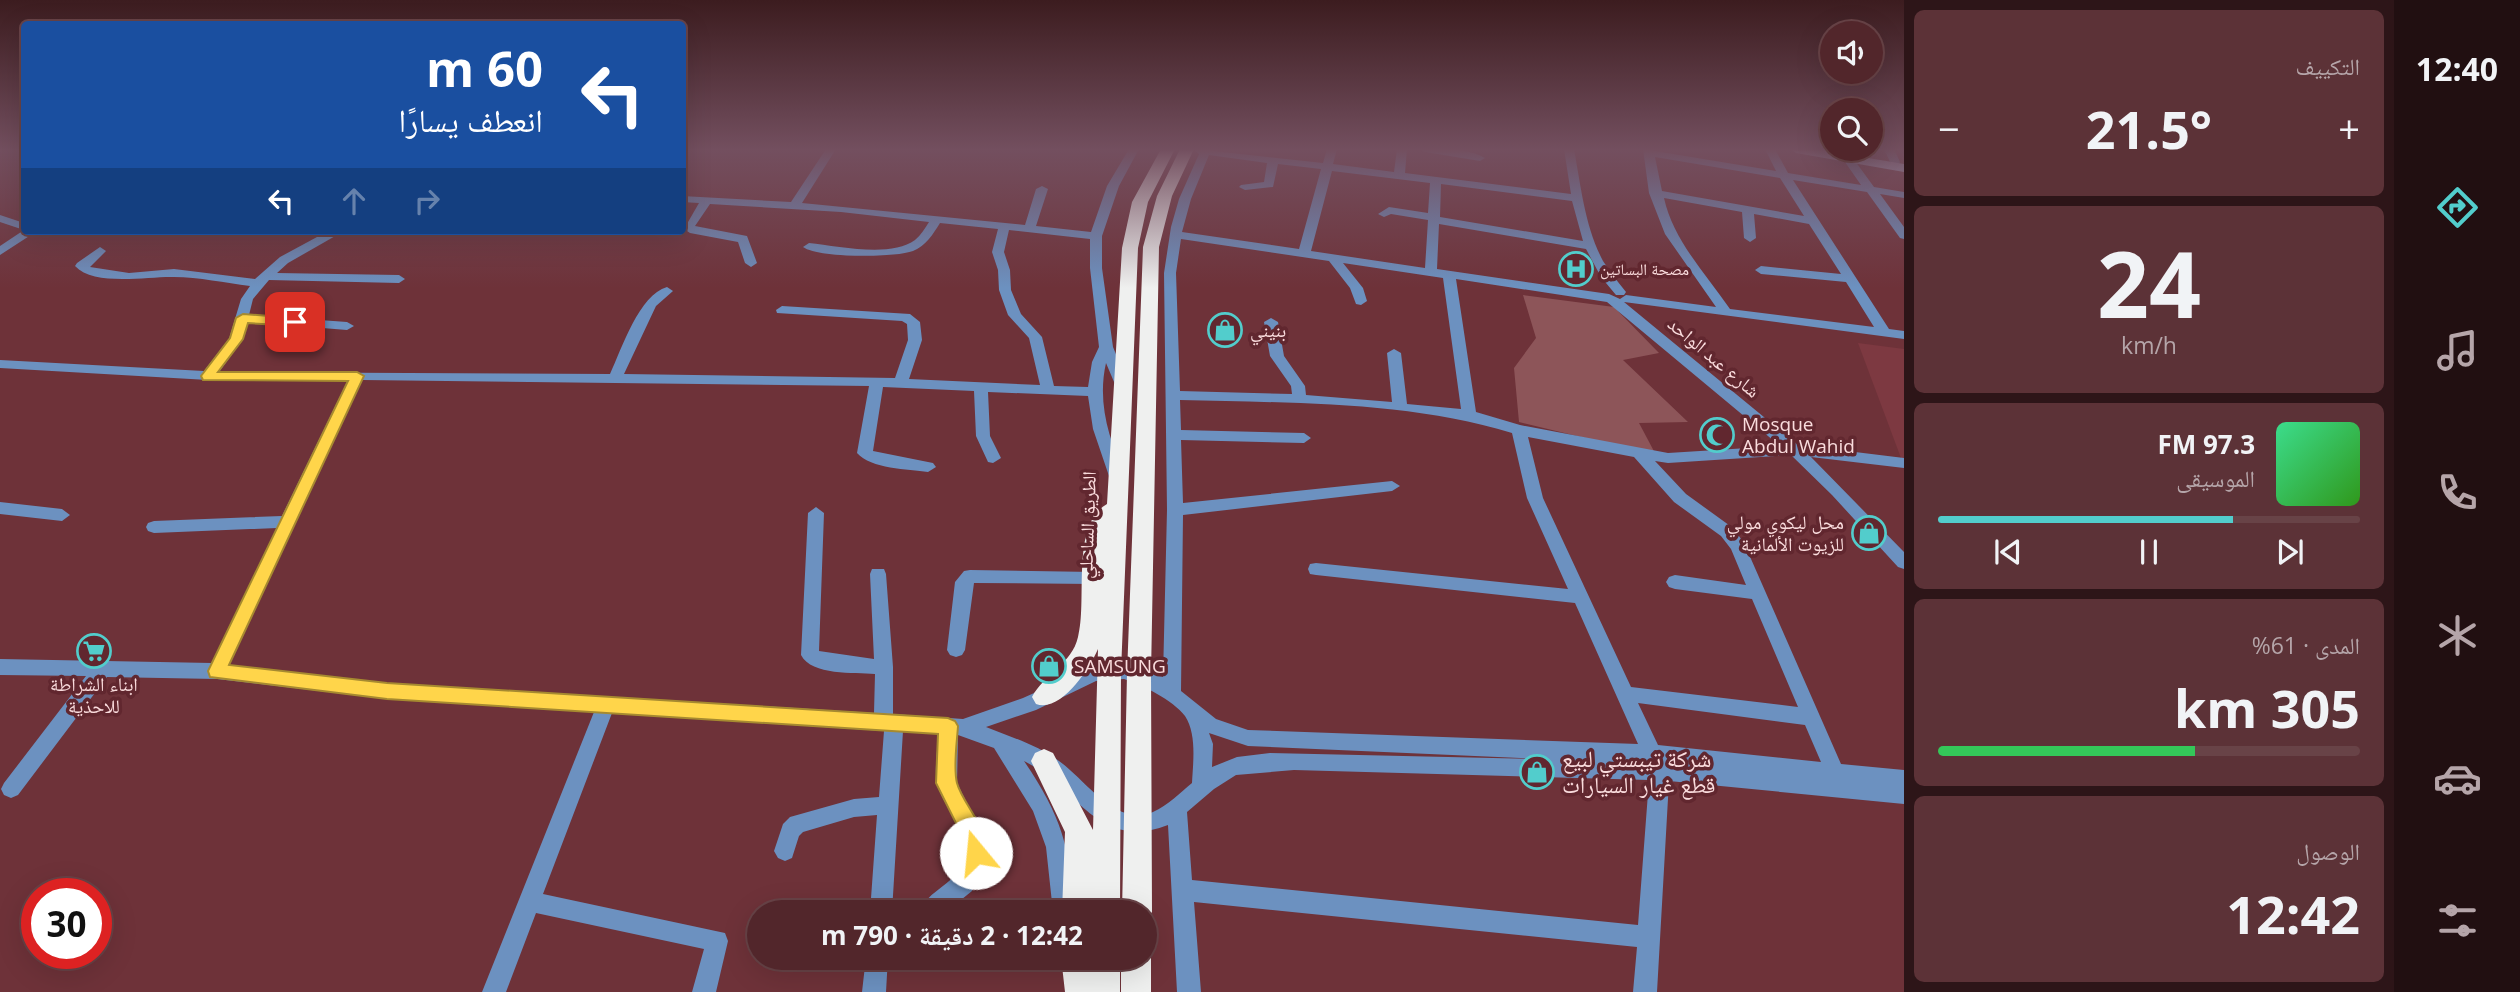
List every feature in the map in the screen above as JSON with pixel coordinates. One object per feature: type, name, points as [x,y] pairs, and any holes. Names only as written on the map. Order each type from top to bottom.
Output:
[{"type":"highway","points":[[1139,195],[1140,202]]},
{"type":"highway","name":"الطريق الساحلي","points":[[1105,900],[1109,672],[1117,476],[1130,248],[1144,195]]},
{"type":"highway","points":[[1137,900],[1139,674],[1151,247],[1164,195]]},
{"type":"highway","points":[[1045,697],[1071,672],[1088,649],[1098,523],[1104,515],[1116,508]]},
{"type":"highway","points":[[1044,761],[1079,831],[1077,900]]},
{"type":"highway","points":[[1086,970],[1105,992]]},
{"type":"highway","points":[[1136,970],[1136,992]]},
{"type":"street","points":[[794,206],[801,195]]},
{"type":"street","points":[[1029,230],[1040,195]]},
{"type":"street","points":[[1110,195],[1096,236],[1096,268],[1106,347],[1124,390]]},
{"type":"street","points":[[1172,695],[1175,510],[1170,273],[1186,195]]},
{"type":"street","points":[[1304,253],[1319,195]]},
{"type":"street","points":[[1431,271],[1435,195]]},
{"type":"street","points":[[1557,195],[1577,198]]},
{"type":"street","points":[[1656,195],[1671,234],[1726,312]]},
{"type":"street","points":[[1668,195],[1814,221]]},
{"type":"street","points":[[1797,195],[1885,332]]},
{"type":"street","points":[[1875,195],[1904,236]]},
{"type":"street","name":"شارع عبد الواحد","points":[[1577,198],[1589,246],[1616,296],[1641,321],[1795,450],[1875,529],[1904,563]]},
{"type":"street","points":[[686,199],[794,206],[1096,236]]},
{"type":"street","points":[[706,201],[690,229],[743,239],[751,263]]},
{"type":"street","points":[[1748,209],[1750,239]]},
{"type":"street","points":[[1384,214],[1389,210],[1589,246]]},
{"type":"street","points":[[808,247],[868,252],[900,250],[920,243],[937,219]]},
{"type":"street","points":[[1004,227],[998,251],[1004,270],[1005,290],[1015,315],[1035,337],[1048,390]]},
{"type":"street","points":[[0,251],[25,235]]},
{"type":"street","points":[[208,376],[236,339],[247,299],[261,279],[284,260],[330,235]]},
{"type":"street","points":[[1176,235],[1586,295],[1616,296],[1904,335]]},
{"type":"street","points":[[100,251],[81,266],[86,270],[129,278],[174,273],[261,279],[399,279]]},
{"type":"street","points":[[1335,260],[1341,272],[1359,287],[1361,300]]},
{"type":"street","points":[[1761,270],[1850,279]]},
{"type":"street","points":[[1449,274],[1469,415]]},
{"type":"street","points":[[615,378],[650,305],[657,296],[667,290]]},
{"type":"street","points":[[782,310],[905,317],[913,322],[916,333],[901,383]]},
{"type":"street","points":[[243,318],[346,326]]},
{"type":"street","points":[[1271,322],[1277,356],[1298,386],[1300,398]]},
{"type":"street","points":[[1106,347],[1101,356],[1094,393],[1101,428],[1117,476]]},
{"type":"street","points":[[1394,353],[1400,408]]},
{"type":"street","points":[[0,364],[208,376],[877,382],[1094,393]]},
{"type":"street","points":[[217,671],[357,376]]},
{"type":"street","points":[[877,382],[865,453],[876,458],[928,467]]},
{"type":"street","points":[[981,387],[984,436],[987,450],[993,458]]},
{"type":"street","points":[[1173,395],[1300,398],[1469,415],[1519,430],[1668,458],[1795,450],[1904,463]]},
{"type":"street","points":[[1519,430],[1535,498],[1578,597],[1656,762],[1645,992]]},
{"type":"street","points":[[1174,435],[1304,438]]},
{"type":"street","points":[[1640,454],[1679,498],[1727,532],[1738,547],[1809,717],[1835,772]]},
{"type":"street","points":[[1175,510],[1392,486]]},
{"type":"street","points":[[0,508],[62,515]]},
{"type":"street","points":[[816,513],[810,655],[820,661],[884,667]]},
{"type":"street","points":[[154,527],[288,522]]},
{"type":"street","points":[[1317,569],[1578,597]]},
{"type":"street","points":[[878,574],[888,723],[890,805],[882,900]]},
{"type":"street","points":[[956,650],[964,582],[970,576],[1094,578]]},
{"type":"street","points":[[1675,582],[1758,593]]},
{"type":"street","points":[[0,667],[217,671],[387,691],[605,707],[703,709],[956,727],[1001,742],[1044,761],[1074,784],[1105,814],[1137,824],[1177,808],[1229,768],[1242,764],[1294,761],[1656,762],[1835,772],[1904,779]]},
{"type":"street","points":[[11,789],[103,668]]},
{"type":"street","points":[[956,727],[998,717],[1094,674],[1139,674],[1157,683],[1210,726],[1248,738],[1580,752],[1904,795]]},
{"type":"street","points":[[1626,694],[1809,717]]},
{"type":"street","points":[[494,992],[605,707]]},
{"type":"street","points":[[1194,713],[1203,744],[1202,787]]},
{"type":"street","points":[[944,900],[964,884],[976,853],[971,832],[947,783],[956,727]]},
{"type":"street","points":[[1001,742],[1051,828],[1060,866],[1063,900]]},
{"type":"street","points":[[785,851],[790,831],[797,824],[854,808],[890,805]]},
{"type":"street","points":[[1177,808],[1189,992]]},
{"type":"street","points":[[1184,890],[1649,937]]},
{"type":"street","points":[[528,901],[717,941],[704,992]]},
{"type":"street","points":[[874,992],[876,970]]},
{"type":"shaded area","points":[[1523,295],[1614,307],[1659,353],[1623,360],[1688,422],[1639,423],[1656,455],[1519,422],[1514,368],[1536,338]]},
{"type":"shaded area","points":[[1858,343],[1904,349],[1904,459],[1901,458]]},
{"type":"place","name":"مصحة البساتين","points":[[1576,269]]},
{"type":"place","name":"بنيني","points":[[1225,330]]},
{"type":"place","name":"Mosque Abdul Wahid","points":[[1717,435]]},
{"type":"place","name":"محل ليكوي مولي للزيوت الألمانية","points":[[1869,533]]},
{"type":"place","name":"ابناء الشراطة للاحذية","points":[[94,651]]},
{"type":"place","name":"SAMSUNG","points":[[1049,666]]},
{"type":"place","name":"شركة تيبستي لبيع قطع غيار السيارات","points":[[1537,772]]},
{"type":"route","points":[[295,322],[243,318],[236,339],[208,376],[357,376],[217,671],[387,691],[605,707],[703,709],[948,726],[947,783],[971,832],[976,853]]}]
